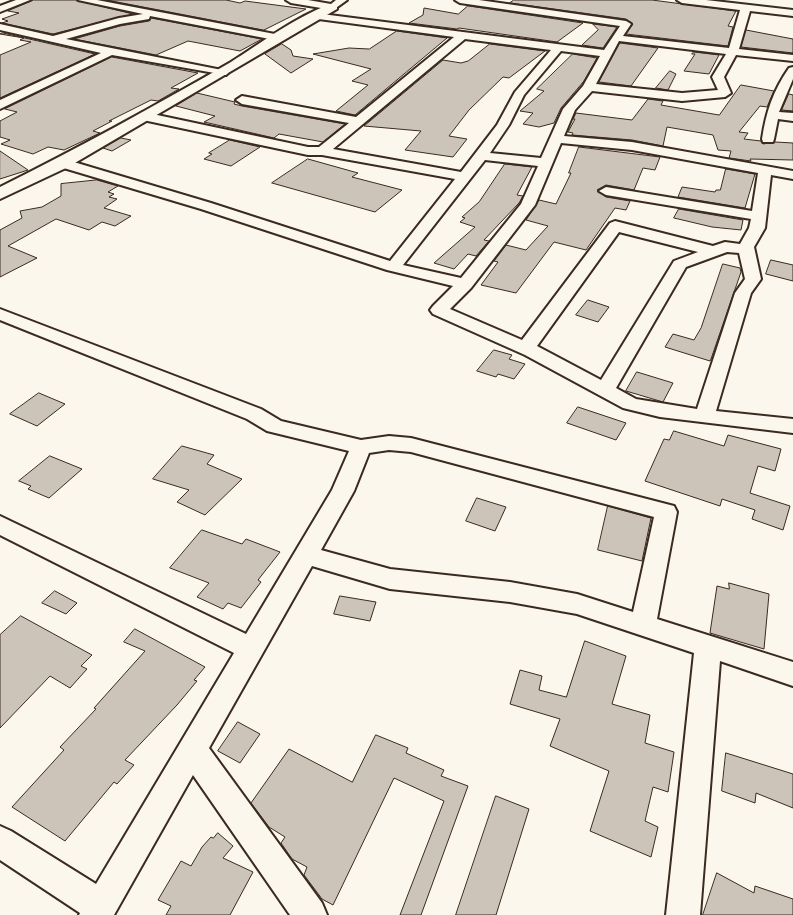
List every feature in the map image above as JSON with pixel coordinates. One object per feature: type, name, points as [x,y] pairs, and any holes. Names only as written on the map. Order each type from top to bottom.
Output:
[{"type":"street","points":[[0,9],[25,0]]},
{"type":"street","points":[[83,0],[280,38]]},
{"type":"street","points":[[291,0],[338,3]]},
{"type":"street","points":[[460,0],[626,24],[616,38],[589,87],[569,109],[528,205],[493,246],[465,284],[438,310],[526,348],[630,404],[660,412],[704,415],[793,426]]},
{"type":"street","points":[[682,0],[793,13]]},
{"type":"street","points":[[1,193],[62,163],[222,73],[338,3]]},
{"type":"street","points":[[589,87],[682,97],[725,93],[718,76],[733,50],[746,7]]},
{"type":"street","points":[[52,40],[119,21],[160,14]]},
{"type":"street","points":[[314,16],[607,54]]},
{"type":"street","points":[[0,27],[52,40],[222,73]]},
{"type":"street","points":[[322,151],[463,35]]},
{"type":"street","points":[[616,38],[793,58]]},
{"type":"street","points":[[393,268],[466,177],[503,125],[519,94],[558,48]]},
{"type":"street","points":[[0,105],[111,52]]},
{"type":"street","points":[[768,139],[771,115],[780,92],[793,70]]},
{"type":"street","points":[[242,100],[359,121]]},
{"type":"street","points":[[771,115],[793,117]]},
{"type":"street","points":[[143,116],[308,151],[322,151],[466,177]]},
{"type":"street","points":[[555,138],[632,146],[793,175]]},
{"type":"street","points":[[481,156],[546,163]]},
{"type":"street","points":[[722,162],[793,161]]},
{"type":"street","points":[[62,163],[206,206],[393,268],[465,284]]},
{"type":"street","points":[[704,415],[743,293],[753,279],[747,249],[757,228],[765,171]]},
{"type":"street","points":[[606,191],[758,216]]},
{"type":"street","points":[[526,348],[615,226],[713,251]]},
{"type":"street","points":[[605,390],[680,264],[725,247],[747,249]]},
{"type":"street","points":[[0,314],[254,414],[274,426],[361,446],[389,443],[411,445],[666,512],[643,624]]},
{"type":"street","points":[[0,842],[98,911],[343,491],[361,446]]},
{"type":"street","points":[[0,525],[251,650]]},
{"type":"street","points":[[306,555],[390,579],[510,592],[577,604],[793,674]]},
{"type":"street","points":[[683,915],[708,646]]},
{"type":"street","points":[[192,749],[310,915]]},
{"type":"building","points":[[34,0],[76,0],[133,14],[53,34],[2,23],[8,21],[2,19],[19,13],[8,11]]},
{"type":"building","points":[[107,0],[226,0],[306,9],[264,30]]},
{"type":"building","points":[[514,0],[652,0],[736,11],[728,26],[733,27],[728,46],[626,34],[633,24],[626,19],[510,3]]},
{"type":"building","points":[[468,6],[583,23],[557,42],[409,23],[423,15],[424,8],[458,14]]},
{"type":"building","points":[[151,18],[262,39],[240,51],[188,41],[156,55],[74,39],[120,26],[149,21]]},
{"type":"building","points":[[593,24],[617,27],[603,48],[582,45],[598,30]]},
{"type":"building","points":[[746,30],[793,39],[793,53],[741,47]]},
{"type":"building","points":[[397,31],[447,38],[355,115],[336,111],[368,85],[352,81],[371,69],[313,54],[349,48],[369,49]]},
{"type":"building","points":[[3,33],[95,54],[0,98],[0,55],[31,42],[20,40],[24,38],[0,34]]},
{"type":"building","points":[[620,43],[658,48],[631,86],[599,82]]},
{"type":"building","points":[[282,44],[291,50],[293,56],[313,59],[291,73],[265,54]]},
{"type":"building","points":[[490,44],[545,51],[509,78],[503,77],[469,110],[449,136],[467,139],[453,157],[405,150],[421,131],[364,126],[443,60],[461,63],[468,61]]},
{"type":"building","points":[[694,52],[719,55],[709,74],[684,71],[695,54],[692,54]]},
{"type":"building","points":[[573,54],[597,58],[584,81],[561,108],[554,123],[539,127],[523,124],[533,113],[520,111],[544,91],[537,89]]},
{"type":"building","points":[[112,57],[198,73],[171,88],[179,89],[158,101],[151,100],[109,121],[112,121],[93,131],[100,133],[64,150],[48,147],[33,154],[1,144],[10,140],[0,137],[0,121],[17,112],[5,109]]},
{"type":"building","points":[[670,71],[676,74],[668,90],[656,88]]},
{"type":"building","points":[[741,85],[774,91],[767,107],[760,106],[739,132],[748,133],[744,139],[761,141],[763,144],[775,142],[793,143],[793,160],[750,159],[751,161],[729,158],[731,151],[718,150],[713,135],[667,127],[663,146],[632,140],[572,135],[573,133],[568,132],[576,113],[632,120],[648,99],[663,101],[661,105],[719,115]]},
{"type":"building","points":[[197,93],[235,102],[234,104],[242,106],[345,124],[323,142],[279,134],[274,138],[204,122],[215,116],[176,106]]},
{"type":"building","points":[[789,94],[793,95],[793,111],[782,110]]},
{"type":"building","points":[[121,138],[131,140],[112,151],[103,148]]},
{"type":"building","points":[[230,140],[260,147],[231,166],[204,159],[212,154],[209,153]]},
{"type":"building","points":[[579,147],[660,157],[655,170],[643,168],[634,190],[606,185],[597,190],[606,197],[630,201],[626,210],[615,208],[586,250],[554,242],[516,293],[481,285],[498,262],[494,261],[506,245],[526,250],[548,226],[526,220],[539,200],[556,204],[571,173],[569,173]]},
{"type":"building","points":[[0,151],[28,170],[0,179]]},
{"type":"building","points":[[308,159],[358,173],[352,177],[402,190],[375,212],[272,183]]},
{"type":"building","points":[[505,164],[532,167],[517,195],[523,196],[519,203],[484,240],[489,241],[476,256],[468,254],[454,269],[434,263],[475,227],[460,222],[465,218],[462,217],[479,202]]},
{"type":"building","points":[[726,169],[755,174],[745,208],[678,197],[682,187],[715,192],[720,190]]},
{"type":"building","points":[[97,180],[118,186],[108,192],[114,194],[109,197],[117,199],[104,208],[131,216],[115,226],[102,222],[89,230],[56,219],[8,246],[37,258],[0,277],[0,230],[22,218],[20,211],[42,207],[61,196],[61,184]]},
{"type":"building","points":[[679,209],[743,220],[741,230],[712,227],[674,218]]},
{"type":"building","points":[[771,260],[793,265],[793,281],[766,274]]},
{"type":"building","points":[[723,264],[740,268],[741,272],[710,361],[665,347],[673,334],[694,340],[701,328]]},
{"type":"building","points":[[588,300],[609,307],[598,322],[576,315]]},
{"type":"building","points":[[494,350],[512,355],[509,359],[525,364],[514,379],[498,374],[496,377],[477,371]]},
{"type":"building","points":[[637,372],[673,383],[663,402],[626,391]]},
{"type":"building","points":[[39,393],[65,404],[37,426],[10,414]]},
{"type":"building","points":[[578,407],[626,423],[616,440],[567,423]]},
{"type":"building","points":[[674,431],[724,446],[728,435],[781,449],[775,471],[758,466],[750,493],[790,506],[783,530],[752,519],[755,510],[722,499],[720,506],[645,481],[664,439],[669,440]]},
{"type":"building","points":[[182,446],[214,455],[207,464],[242,479],[205,515],[177,502],[189,490],[153,479]]},
{"type":"building","points":[[50,456],[82,469],[49,498],[28,489],[31,486],[19,481]]},
{"type":"building","points":[[477,498],[506,507],[495,531],[466,521]]},
{"type":"building","points":[[608,506],[651,518],[642,561],[598,550]]},
{"type":"building","points":[[202,530],[242,544],[246,539],[280,552],[258,580],[261,582],[241,608],[228,603],[223,609],[197,597],[209,583],[170,568]]},
{"type":"building","points":[[729,583],[769,594],[764,649],[710,633],[717,586],[729,589]]},
{"type":"building","points":[[55,591],[77,603],[66,614],[42,603]]},
{"type":"building","points":[[340,596],[376,602],[370,621],[334,614]]},
{"type":"building","points":[[21,616],[92,655],[81,666],[87,669],[70,688],[50,676],[0,728],[0,635]]},
{"type":"building","points":[[135,629],[205,667],[194,680],[197,681],[177,705],[125,760],[134,765],[117,784],[114,782],[65,841],[12,807],[64,750],[60,747],[96,709],[94,708],[145,651],[124,642]]},
{"type":"building","points":[[585,641],[626,656],[612,704],[650,715],[645,743],[674,752],[668,792],[653,787],[645,821],[658,827],[651,857],[590,831],[609,771],[550,746],[560,719],[510,704],[520,670],[542,676],[539,690],[566,697]]},
{"type":"building","points":[[238,722],[260,734],[240,763],[218,751]]},
{"type":"building","points":[[376,735],[408,748],[406,753],[444,770],[441,776],[468,786],[421,915],[400,915],[444,801],[394,778],[333,905],[322,899],[304,875],[307,867],[292,859],[281,843],[285,837],[269,827],[251,803],[289,749],[352,782]]},
{"type":"building","points":[[726,753],[793,774],[793,808],[756,793],[755,803],[722,791]]},
{"type":"building","points":[[496,796],[529,809],[496,915],[456,915]]},
{"type":"building","points":[[218,833],[233,846],[223,858],[253,872],[230,915],[166,915],[171,906],[158,900],[181,861],[191,866],[202,847],[211,837],[213,838]]},
{"type":"building","points":[[717,873],[754,893],[755,886],[793,899],[793,915],[703,915]]}]
